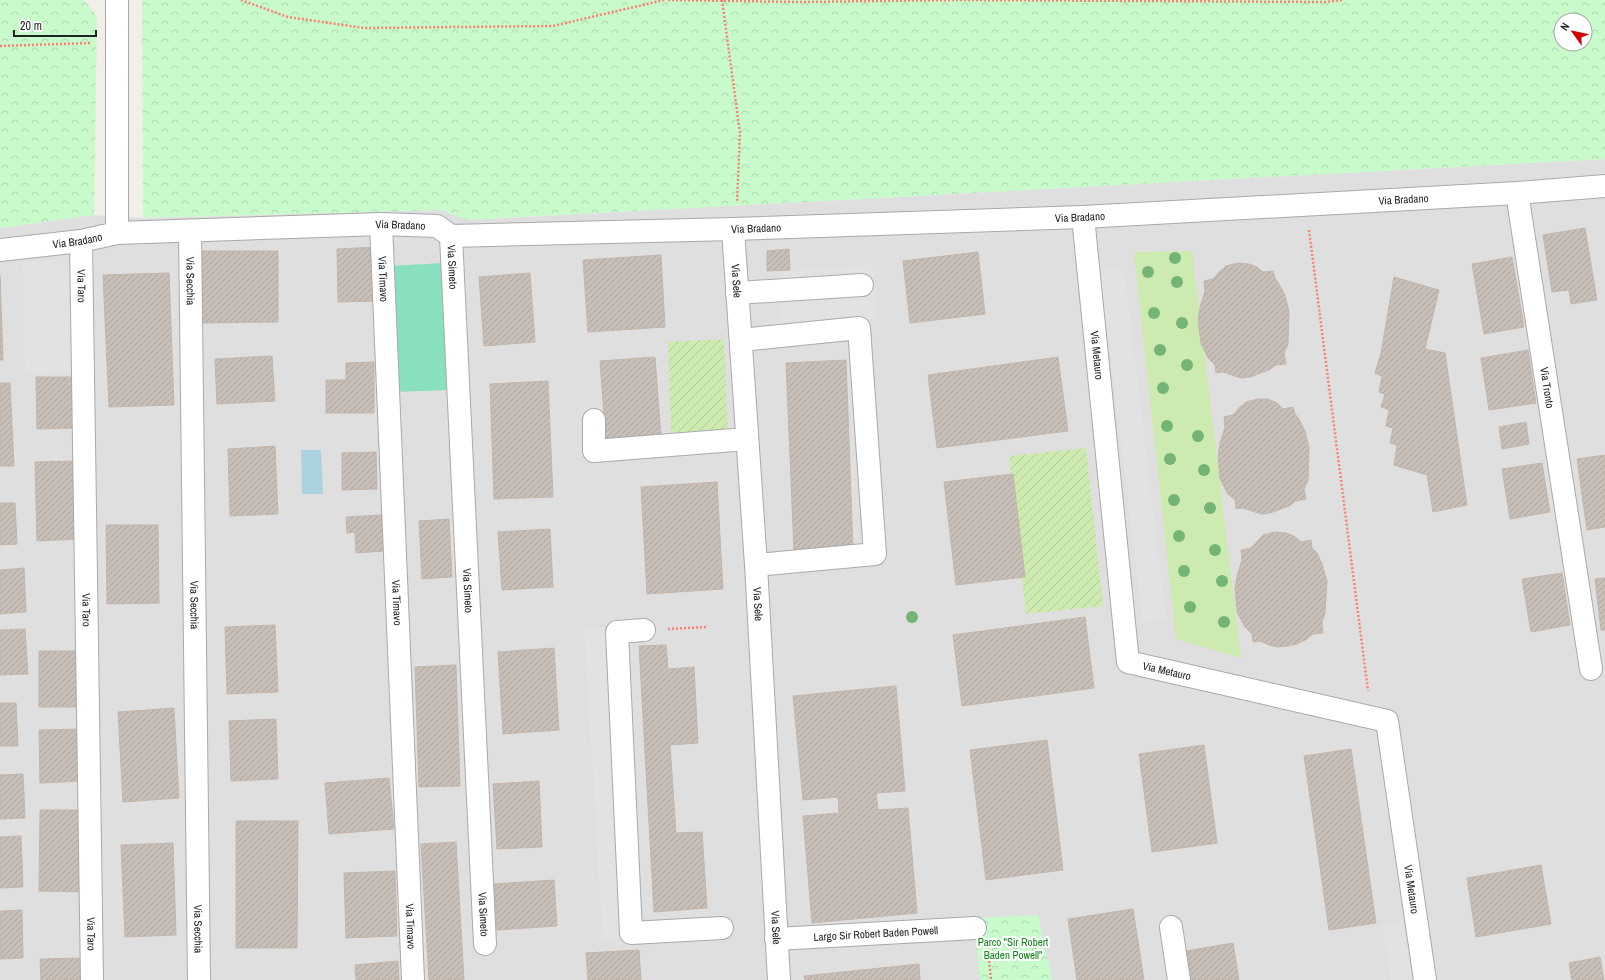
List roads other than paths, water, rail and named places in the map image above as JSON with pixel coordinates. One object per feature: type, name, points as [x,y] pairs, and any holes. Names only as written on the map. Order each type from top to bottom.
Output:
[{"type":"street","points":[[117,0],[117,233]]},
{"type":"street","points":[[1517,193],[1605,186]]},
{"type":"street","name":"Via Bradano","points":[[0,250],[81,241],[117,233],[381,224],[437,226],[451,236],[733,229],[1083,217],[1517,193]]},
{"type":"street","name":"Via Tronto","points":[[1517,193],[1591,669]]},
{"type":"street","name":"Via Metauro","points":[[1083,217],[1128,662],[1387,720],[1425,980]]},
{"type":"street","name":"Via Timavo","points":[[381,224],[413,980]]},
{"type":"street","name":"Via Sele","points":[[733,229],[756,565],[779,980]]},
{"type":"street","name":"Via Secchia","points":[[190,231],[199,980]]},
{"type":"street","name":"Via Simeto","points":[[451,236],[485,944]]},
{"type":"street","name":"Via Taro","points":[[81,241],[92,980]]},
{"type":"street","points":[[737,293],[862,285]]},
{"type":"street","points":[[740,340],[859,328],[875,554],[756,565]]},
{"type":"street","points":[[594,420],[594,451],[747,439]]},
{"type":"street","points":[[644,630],[617,632],[631,933],[722,928]]},
{"type":"street","points":[[1171,927],[1179,980]]},
{"type":"street","name":"Largo Sir Robert Baden Powell","points":[[776,938],[975,928]]},
{"type":"water","points":[[301,450],[321,450],[323,494],[302,494]]},
{"type":"park label","name":"Parco \"Sir Robert Baden Powell\"","points":[[1013,948]]}]
